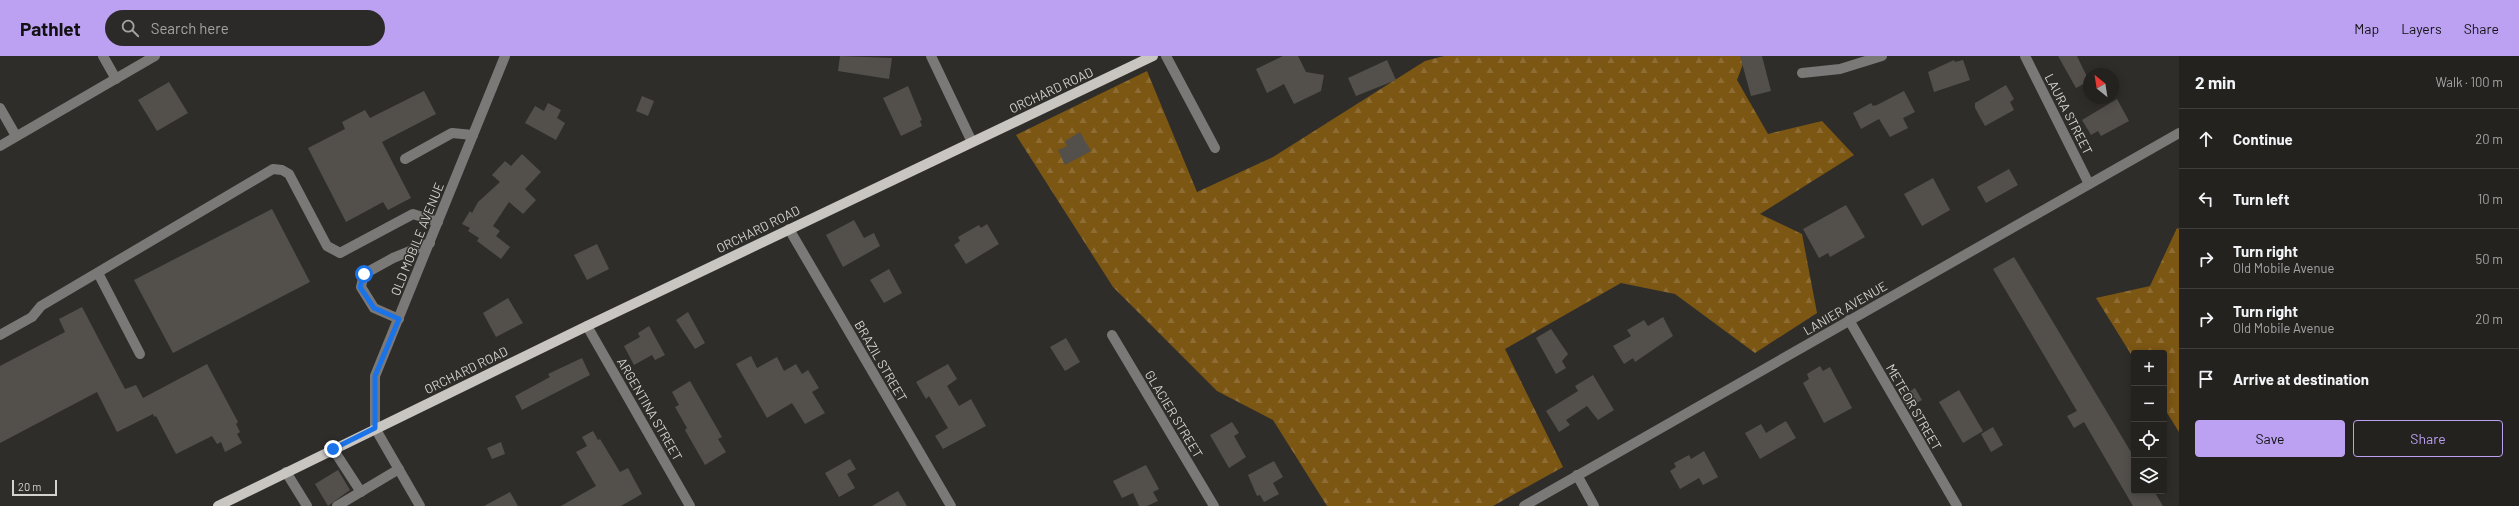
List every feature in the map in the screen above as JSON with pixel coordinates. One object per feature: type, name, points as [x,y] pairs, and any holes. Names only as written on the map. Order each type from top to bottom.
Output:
[{"type":"main road","name":"ORCHARD ROAD","points":[[375,428],[1153,56]]},
{"type":"main road","points":[[218,506],[375,428]]},
{"type":"street","points":[[103,56],[116,79]]},
{"type":"street","points":[[0,146],[155,56]]},
{"type":"street","points":[[931,56],[972,142]]},
{"type":"street","points":[[1166,56],[1215,148]]},
{"type":"street","points":[[1802,73],[1840,69],[1882,56]]},
{"type":"street","name":"LAURA STREET","points":[[2025,56],[2090,184]]},
{"type":"street","name":"OLD MOBILE AVENUE","points":[[375,428],[375,376],[505,57]]},
{"type":"street","points":[[0,108],[16,136]]},
{"type":"street","points":[[405,159],[452,133],[473,135]]},
{"type":"street","name":"LANIER AVENUE","points":[[1524,506],[2179,133]]},
{"type":"street","points":[[0,335],[32,316],[41,306],[273,169],[282,170],[289,174],[327,246],[340,253],[413,214],[438,222]]},
{"type":"street","name":"BRAZIL STREET","points":[[789,229],[951,506]]},
{"type":"street","points":[[399,319],[374,308],[360,287],[364,274],[393,258],[430,243]]},
{"type":"street","points":[[98,273],[140,354]]},
{"type":"street","name":"METEOR STREET","points":[[1849,320],[1957,506]]},
{"type":"street","name":"ARGENTINA STREET","points":[[587,326],[690,506]]},
{"type":"street","name":"GLACIER STREET","points":[[1112,335],[1214,506]]},
{"type":"street","points":[[375,428],[420,506]]},
{"type":"street","points":[[333,449],[361,492]]},
{"type":"street","points":[[337,506],[399,469]]},
{"type":"street","points":[[286,472],[307,506]]},
{"type":"street","points":[[1578,475],[1594,506]]},
{"type":"green space","points":[[1444,56],[1746,56],[1737,80],[1768,134],[1822,121],[1854,155],[1760,214],[1802,234],[1817,313],[1755,353],[1675,294],[1621,283],[1505,349],[1563,467],[1493,506],[1327,506],[1273,420],[1217,391],[1113,287],[1016,135],[1147,71],[1197,192],[1273,157],[1425,61]]},
{"type":"green space","points":[[2177,228],[2179,229],[2179,432],[2167,413],[2167,350],[2131,350],[2131,354],[2096,298],[2150,286]]},
{"type":"building","points":[[840,56],[892,58],[889,79],[838,71]]},
{"type":"building","points":[[1283,56],[1298,56],[1306,72],[1324,75],[1321,91],[1294,104],[1284,84],[1267,93],[1256,69]]},
{"type":"building","points":[[1740,56],[1762,56],[1771,91],[1751,96]]},
{"type":"building","points":[[2058,56],[2077,56],[2083,68],[2083,84],[2076,88]]},
{"type":"building","points":[[1387,60],[1396,80],[1356,96],[1348,78]]},
{"type":"building","points":[[1954,60],[1955,62],[1963,60],[1970,80],[1934,92],[1928,72]]},
{"type":"building","points":[[169,82],[188,113],[157,131],[138,100]]},
{"type":"building","points":[[2006,85],[2014,99],[2010,102],[2014,110],[1985,126],[1975,108],[1975,103]]},
{"type":"building","points":[[908,86],[922,120],[920,121],[922,126],[901,136],[883,98]]},
{"type":"building","points":[[424,91],[436,114],[382,142],[411,198],[388,210],[383,202],[346,222],[308,148],[345,129],[342,122],[365,110],[370,118]]},
{"type":"building","points":[[1904,91],[1915,112],[1903,118],[1908,128],[1890,137],[1879,119],[1861,129],[1853,113],[1871,103],[1873,106],[1877,105]]},
{"type":"building","points":[[642,96],[654,101],[648,116],[636,111]]},
{"type":"building","points":[[548,103],[561,110],[557,118],[565,123],[556,140],[525,123],[535,106],[544,111]]},
{"type":"building","points":[[2119,103],[2129,121],[2101,136],[2098,131],[2091,135],[2082,120],[2109,104],[2119,104]]},
{"type":"building","points":[[1080,132],[1091,151],[1065,165],[1058,150],[1067,146],[1065,141]]},
{"type":"building","points":[[522,154],[541,172],[525,189],[536,200],[523,214],[509,202],[493,226],[500,231],[496,236],[510,247],[501,259],[477,241],[479,238],[468,231],[470,228],[462,224],[470,211],[472,213],[478,202],[500,182],[492,175],[505,161],[511,166]]},
{"type":"building","points":[[2009,169],[2018,185],[1986,203],[1977,187]]},
{"type":"building","points":[[1933,178],[1950,210],[1922,226],[1904,194]]},
{"type":"building","points":[[1846,205],[1865,237],[1830,257],[1828,253],[1819,258],[1803,229]]},
{"type":"building","points":[[272,209],[310,282],[173,353],[134,280]]},
{"type":"building","points":[[854,220],[864,238],[874,233],[880,246],[843,267],[826,235]]},
{"type":"building","points":[[987,224],[999,244],[966,264],[954,245],[960,241],[958,237],[979,225],[981,228]]},
{"type":"building","points":[[597,244],[609,269],[587,280],[574,255]]},
{"type":"building","points":[[2014,257],[2131,452],[2131,494],[2156,494],[2163,506],[2133,506],[2084,422],[2074,428],[2067,416],[2077,411],[1993,269]]},
{"type":"building","points":[[889,269],[902,293],[884,303],[870,280]]},
{"type":"building","points":[[508,298],[523,323],[496,337],[483,313]]},
{"type":"building","points":[[82,307],[125,389],[136,385],[143,398],[207,364],[238,422],[236,424],[240,432],[237,434],[242,443],[225,452],[221,442],[217,444],[212,436],[176,454],[156,416],[154,417],[153,414],[117,432],[97,392],[0,443],[0,366],[65,332],[59,319]]},
{"type":"building","points":[[688,312],[705,343],[695,349],[676,320]]},
{"type":"building","points":[[1663,317],[1673,336],[1635,362],[1633,358],[1624,364],[1613,346],[1631,336],[1627,330],[1644,320],[1648,326]]},
{"type":"building","points":[[649,326],[665,355],[655,360],[652,355],[634,365],[624,346],[640,337],[638,333]]},
{"type":"building","points":[[1551,329],[1568,354],[1562,361],[1566,368],[1556,374],[1536,338]]},
{"type":"building","points":[[1066,338],[1080,362],[1065,371],[1050,347]]},
{"type":"building","points":[[751,356],[757,368],[777,357],[784,371],[796,364],[802,374],[808,370],[819,388],[812,392],[825,413],[805,424],[792,403],[767,418],[736,364]]},
{"type":"building","points":[[582,358],[590,375],[522,410],[515,396],[550,377],[548,374]]},
{"type":"building","points":[[948,364],[957,379],[947,386],[959,406],[971,399],[986,426],[943,449],[935,436],[948,428],[929,396],[926,399],[916,382]]},
{"type":"building","points":[[1820,366],[1823,371],[1830,367],[1852,408],[1824,423],[1803,383],[1809,379],[1807,374]]},
{"type":"building","points":[[1593,375],[1614,410],[1598,420],[1587,406],[1566,420],[1570,425],[1559,432],[1546,411],[1578,391],[1575,386]]},
{"type":"building","points":[[690,381],[722,437],[718,439],[726,452],[705,465],[685,430],[687,428],[675,407],[679,405],[672,392]]},
{"type":"building","points":[[1915,388],[1922,400],[1908,408],[1901,397]]},
{"type":"building","points":[[1959,390],[1983,431],[1963,443],[1939,402]]},
{"type":"building","points":[[1786,421],[1796,438],[1760,459],[1745,433],[1761,424],[1766,433]]},
{"type":"building","points":[[1232,422],[1239,433],[1234,436],[1246,457],[1229,468],[1210,435]]},
{"type":"building","points":[[1993,427],[2003,445],[1991,452],[1981,434]]},
{"type":"building","points":[[593,431],[598,440],[600,439],[620,472],[628,468],[642,494],[621,506],[561,506],[596,486],[576,452],[587,446],[582,437]]},
{"type":"building","points":[[501,442],[505,454],[492,459],[487,448]]},
{"type":"building","points":[[1704,451],[1718,477],[1703,485],[1699,478],[1680,489],[1670,471],[1676,467],[1674,463],[1689,455],[1691,459]]},
{"type":"building","points":[[850,459],[856,469],[847,474],[855,488],[839,497],[825,473]]},
{"type":"building","points":[[1274,461],[1283,477],[1273,483],[1279,494],[1264,502],[1260,495],[1257,496],[1248,475]]},
{"type":"building","points":[[1146,465],[1159,489],[1153,492],[1158,501],[1147,506],[1139,506],[1133,493],[1122,498],[1113,481]]},
{"type":"building","points":[[338,470],[350,490],[328,506],[315,484]]},
{"type":"building","points":[[898,491],[907,506],[872,506]]},
{"type":"building","points":[[510,492],[518,506],[484,506]]},
{"type":"route","points":[[333,449],[375,428],[375,376],[399,319],[374,308],[360,287],[364,274]]}]
